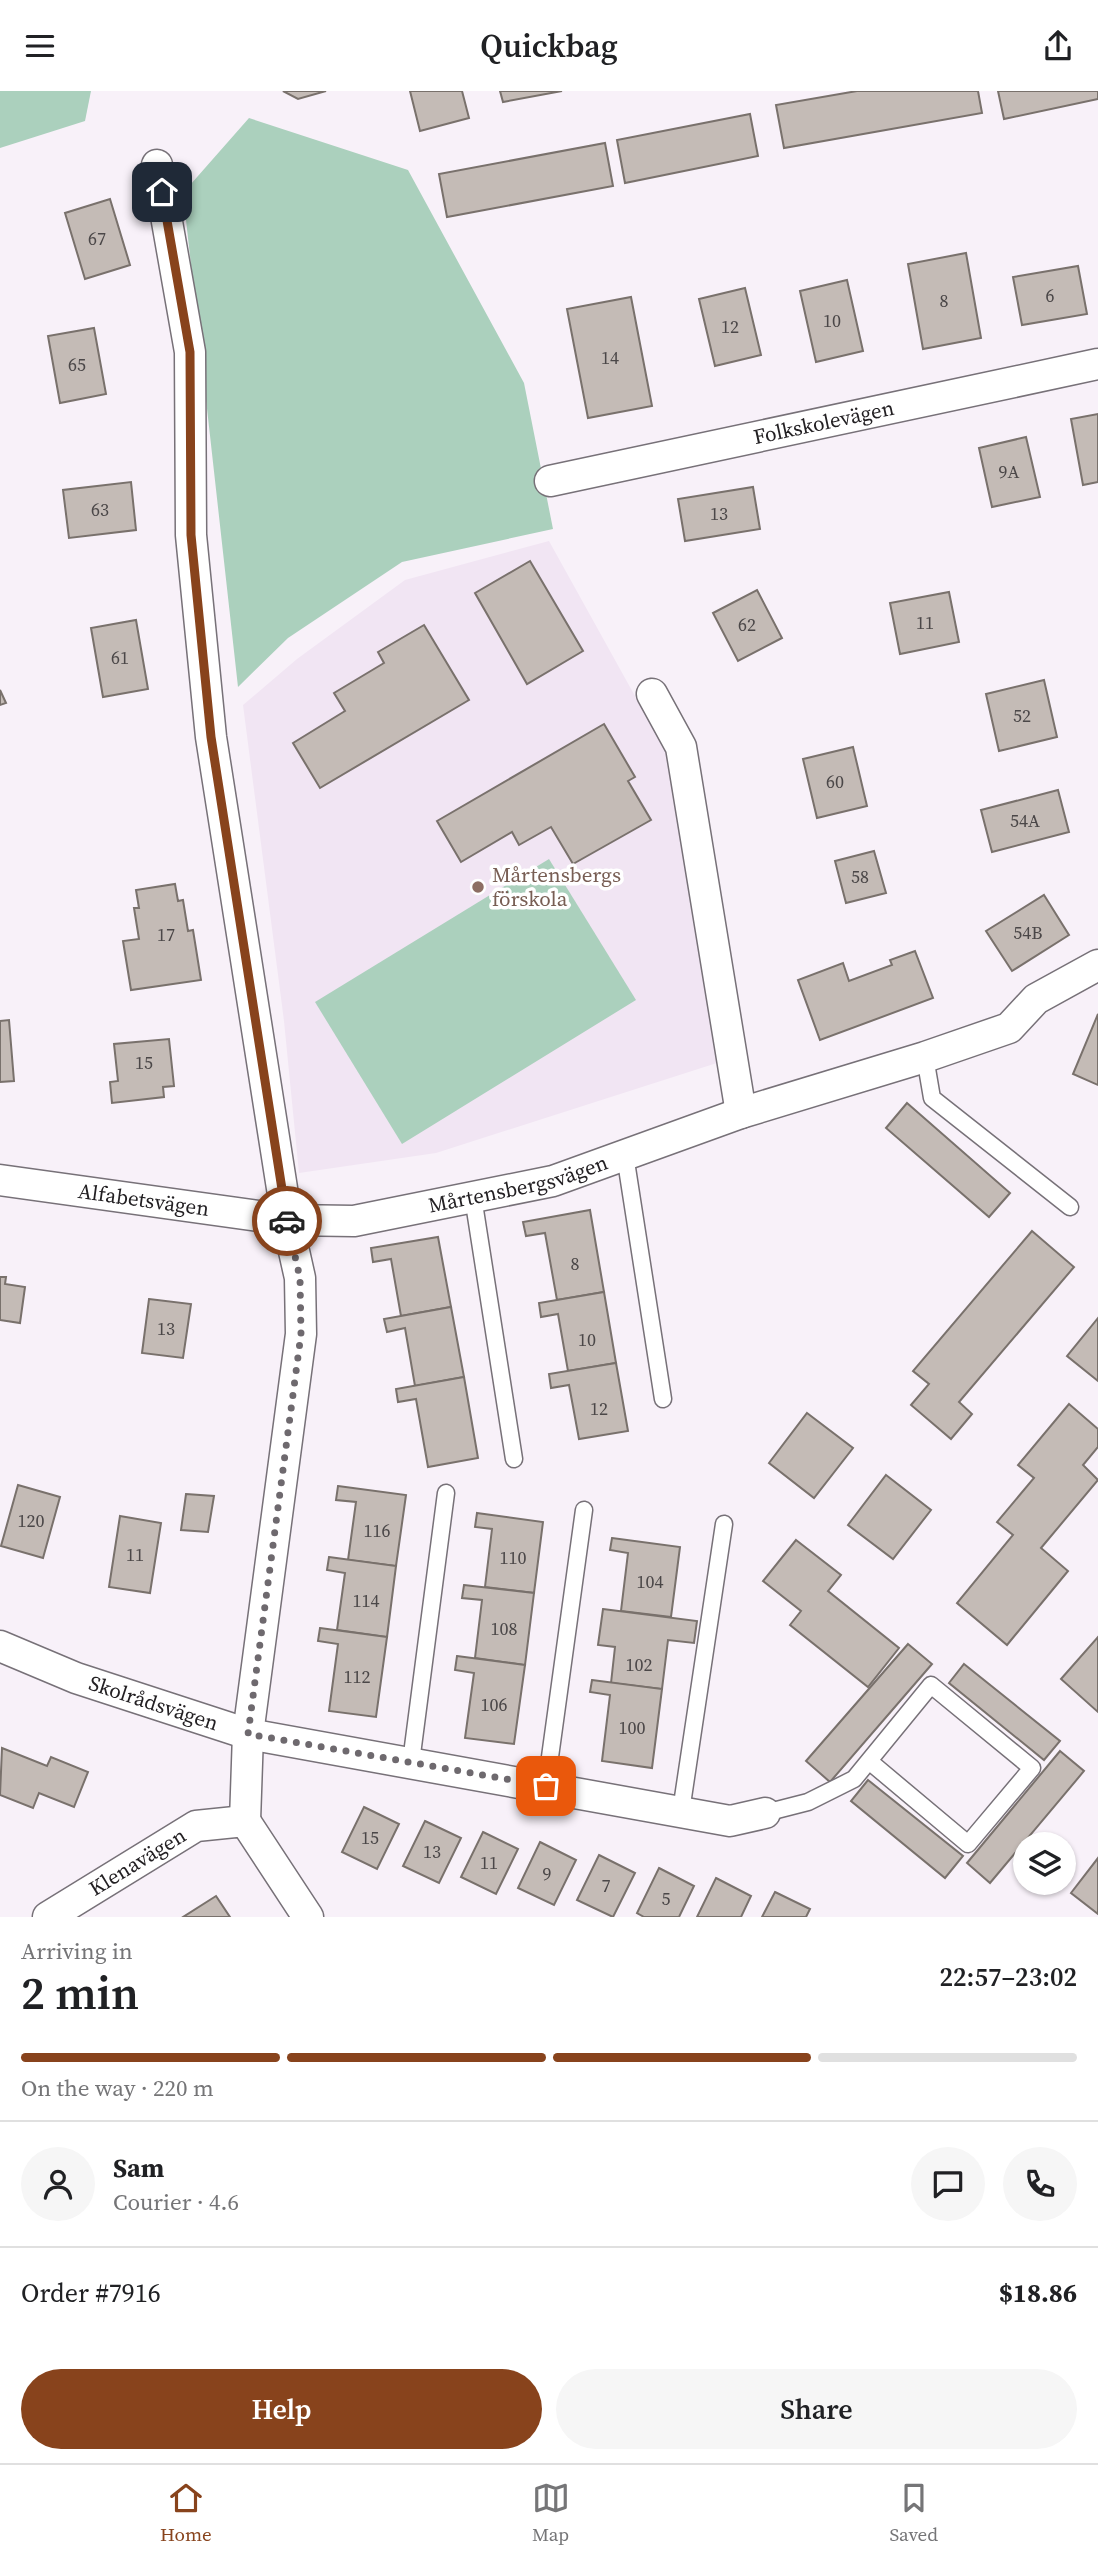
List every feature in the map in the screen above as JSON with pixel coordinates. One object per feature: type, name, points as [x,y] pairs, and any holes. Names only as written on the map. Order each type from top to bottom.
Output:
[{"type":"street","points":[[157,165],[190,352],[191,535],[211,737],[287,1220],[300,1278],[301,1334],[248,1734],[245,1821],[308,1917]]},
{"type":"street","name":"Folkskolevägen","points":[[550,481],[1098,364]]},
{"type":"street","points":[[652,694],[681,747],[741,1113]]},
{"type":"street","name":"Mårtensbergsvägen","points":[[287,1220],[354,1221],[552,1181],[741,1113],[925,1057],[1009,1028],[1036,999],[1098,965]]},
{"type":"street","name":"Alfabetsvägen","points":[[0,1180],[287,1220]]},
{"type":"street","name":"Skolrådsvägen","points":[[0,1646],[76,1678],[248,1734],[730,1821],[765,1813]]},
{"type":"street","name":"Klenavägen","points":[[48,1917],[196,1826],[245,1821]]},
{"type":"lane","points":[[925,1057],[932,1098],[1070,1207]]},
{"type":"lane","points":[[625,1155],[663,1399]]},
{"type":"lane","points":[[473,1197],[514,1459]]},
{"type":"lane","points":[[411,1762],[446,1493]]},
{"type":"lane","points":[[546,1786],[584,1510]]},
{"type":"lane","points":[[681,1811],[724,1524]]},
{"type":"lane","points":[[765,1813],[808,1802],[854,1779],[931,1685],[1032,1768],[968,1844],[869,1761]]},
{"type":"shaded area","name":"Mårtensbergs förskola","points":[[549,541],[666,752],[720,1062],[436,1153],[299,1173],[284,1021],[243,705],[297,659],[405,580]]},
{"type":"green space","points":[[0,91],[91,91],[85,121],[0,148]]},
{"type":"green space","points":[[249,118],[408,170],[524,383],[553,529],[402,562],[288,638],[238,687],[183,193]]},
{"type":"green space","points":[[549,859],[636,1000],[402,1144],[315,1002]]},
{"type":"building","points":[[283,91],[326,91],[298,99]]},
{"type":"building","points":[[410,91],[462,91],[469,118],[420,131]]},
{"type":"building","points":[[500,91],[562,91],[503,102]]},
{"type":"building","points":[[857,91],[978,91],[982,113],[784,148],[776,105]]},
{"type":"building","points":[[998,91],[1098,91],[1098,99],[1004,119]]},
{"type":"building","points":[[750,114],[758,156],[625,183],[617,140]]},
{"type":"building","points":[[605,143],[613,186],[447,217],[439,174]]},
{"type":"building","points":[[110,199],[130,265],[85,279],[65,213]]},
{"type":"building","points":[[966,253],[981,338],[923,349],[908,264]]},
{"type":"building","points":[[1078,266],[1087,314],[1022,325],[1013,277]]},
{"type":"building","points":[[847,280],[863,351],[816,362],[800,291]]},
{"type":"building","points":[[745,288],[761,355],[715,366],[699,299]]},
{"type":"building","points":[[631,297],[652,406],[588,418],[567,309]]},
{"type":"building","points":[[94,328],[106,394],[60,403],[48,336]]},
{"type":"building","points":[[1098,414],[1098,482],[1083,485],[1071,419]]},
{"type":"building","points":[[1026,437],[1040,497],[992,507],[979,448]]},
{"type":"building","points":[[131,482],[136,530],[69,538],[63,490]]},
{"type":"building","points":[[753,487],[760,529],[685,541],[678,499]]},
{"type":"building","points":[[530,561],[583,651],[527,684],[475,593]]},
{"type":"building","points":[[757,590],[782,638],[738,661],[713,613]]},
{"type":"building","points":[[949,592],[959,642],[900,654],[890,603]]},
{"type":"building","points":[[136,620],[148,689],[103,697],[91,628]]},
{"type":"building","points":[[424,625],[469,700],[320,788],[293,743],[345,711],[334,693],[384,663],[378,652]]},
{"type":"building","points":[[1044,680],[1057,737],[999,751],[986,694]]},
{"type":"building","points":[[0,690],[6,703],[0,705]]},
{"type":"building","points":[[604,724],[635,777],[628,781],[651,820],[573,864],[551,827],[519,845],[512,832],[461,862],[437,821]]},
{"type":"building","points":[[853,747],[867,806],[817,818],[803,759]]},
{"type":"building","points":[[1058,790],[1069,832],[992,852],[981,810]]},
{"type":"building","points":[[874,851],[886,893],[846,903],[835,861]]},
{"type":"building","points":[[175,884],[178,901],[183,900],[188,931],[193,930],[201,980],[131,990],[123,941],[139,939],[134,908],[139,908],[136,890]]},
{"type":"building","points":[[1044,895],[1069,935],[1012,971],[986,931]]},
{"type":"building","points":[[915,951],[933,998],[820,1040],[798,980],[843,963],[849,981],[892,965],[890,960]]},
{"type":"building","points":[[1098,1014],[1098,1085],[1073,1074]]},
{"type":"building","points":[[9,1020],[14,1081],[0,1082],[0,1021]]},
{"type":"building","points":[[169,1039],[174,1086],[163,1087],[164,1097],[112,1103],[110,1082],[118,1081],[114,1044]]},
{"type":"building","points":[[907,1103],[1010,1193],[989,1217],[886,1128]]},
{"type":"building","points":[[590,1210],[604,1292],[557,1300],[545,1233],[526,1236],[523,1222]]},
{"type":"building","points":[[1032,1231],[1074,1267],[959,1402],[972,1414],[951,1439],[911,1405],[929,1384],[913,1371]]},
{"type":"building","points":[[438,1237],[451,1307],[401,1316],[391,1259],[373,1262],[371,1248]]},
{"type":"building","points":[[0,1277],[6,1277],[5,1284],[25,1287],[20,1323],[0,1320]]},
{"type":"building","points":[[604,1292],[616,1363],[568,1371],[558,1314],[541,1317],[539,1303]]},
{"type":"building","points":[[149,1299],[191,1304],[183,1358],[142,1353]]},
{"type":"building","points":[[451,1307],[464,1377],[415,1386],[405,1328],[387,1332],[384,1319]]},
{"type":"building","points":[[1098,1318],[1098,1381],[1067,1356]]},
{"type":"building","points":[[616,1363],[628,1431],[579,1439],[569,1385],[551,1388],[549,1374]]},
{"type":"building","points":[[464,1377],[478,1458],[428,1467],[416,1399],[398,1402],[396,1389]]},
{"type":"building","points":[[1069,1404],[1098,1429],[1098,1447],[1083,1465],[1098,1480],[1041,1548],[1068,1571],[1007,1645],[957,1603],[1013,1535],[997,1522],[1034,1478],[1018,1465]]},
{"type":"building","points":[[807,1413],[853,1448],[814,1498],[769,1463]]},
{"type":"building","points":[[886,1475],[931,1510],[893,1559],[848,1525]]},
{"type":"building","points":[[18,1485],[60,1497],[43,1558],[1,1546]]},
{"type":"building","points":[[338,1486],[406,1495],[396,1566],[348,1560],[356,1502],[336,1500]]},
{"type":"building","points":[[186,1494],[214,1496],[208,1532],[181,1530]]},
{"type":"building","points":[[477,1513],[543,1522],[534,1593],[485,1587],[492,1529],[475,1527]]},
{"type":"building","points":[[120,1516],[161,1523],[150,1593],[109,1587]]},
{"type":"building","points":[[612,1538],[680,1547],[671,1617],[621,1611],[628,1553],[610,1550]]},
{"type":"building","points":[[796,1540],[841,1575],[828,1591],[899,1648],[868,1687],[790,1625],[801,1611],[763,1581]]},
{"type":"building","points":[[329,1557],[396,1566],[387,1637],[337,1630],[345,1573],[327,1570]]},
{"type":"building","points":[[464,1585],[534,1593],[525,1665],[475,1658],[482,1600],[462,1598]]},
{"type":"building","points":[[603,1609],[697,1621],[694,1643],[668,1640],[662,1689],[611,1683],[615,1647],[598,1645]]},
{"type":"building","points":[[320,1628],[387,1637],[376,1717],[329,1711],[338,1644],[318,1641]]},
{"type":"building","points":[[1098,1637],[1098,1712],[1061,1679]]},
{"type":"building","points":[[908,1644],[932,1664],[830,1782],[806,1761]]},
{"type":"building","points":[[457,1656],[525,1665],[514,1744],[465,1738],[474,1673],[455,1670]]},
{"type":"building","points":[[964,1664],[1060,1741],[1044,1760],[949,1683]]},
{"type":"building","points":[[592,1680],[662,1689],[652,1768],[602,1761],[610,1695],[590,1692]]},
{"type":"building","points":[[2,1748],[47,1766],[51,1757],[88,1772],[74,1807],[39,1793],[33,1808],[0,1795]]},
{"type":"building","points":[[1060,1751],[1084,1771],[1033,1832],[1013,1832],[1013,1856],[990,1883],[967,1863]]},
{"type":"building","points":[[868,1780],[963,1856],[945,1878],[851,1801]]},
{"type":"building","points":[[364,1807],[399,1824],[377,1869],[342,1852]]},
{"type":"building","points":[[425,1821],[461,1838],[439,1883],[403,1866]]},
{"type":"building","points":[[483,1832],[518,1849],[496,1894],[461,1877]]},
{"type":"building","points":[[540,1842],[576,1860],[554,1905],[518,1888]]},
{"type":"building","points":[[599,1855],[635,1873],[613,1917],[577,1900]]},
{"type":"building","points":[[1098,1858],[1098,1914],[1074,1895],[1076,1895],[1076,1887]]},
{"type":"building","points":[[659,1868],[694,1886],[679,1917],[644,1917],[637,1913]]},
{"type":"building","points":[[716,1878],[751,1896],[741,1917],[697,1917]]},
{"type":"building","points":[[775,1892],[810,1909],[806,1917],[762,1917]]},
{"type":"building","points":[[216,1896],[230,1917],[183,1917]]},
{"type":"way so far","points":[[287,1221],[300,1278],[301,1334],[248,1734],[546,1786]]},
{"type":"place","name":"Mårtensbergs förskola","points":[[478,887]]},
{"type":"route","points":[[162,192],[190,352],[191,535],[211,737],[287,1221]]}]
